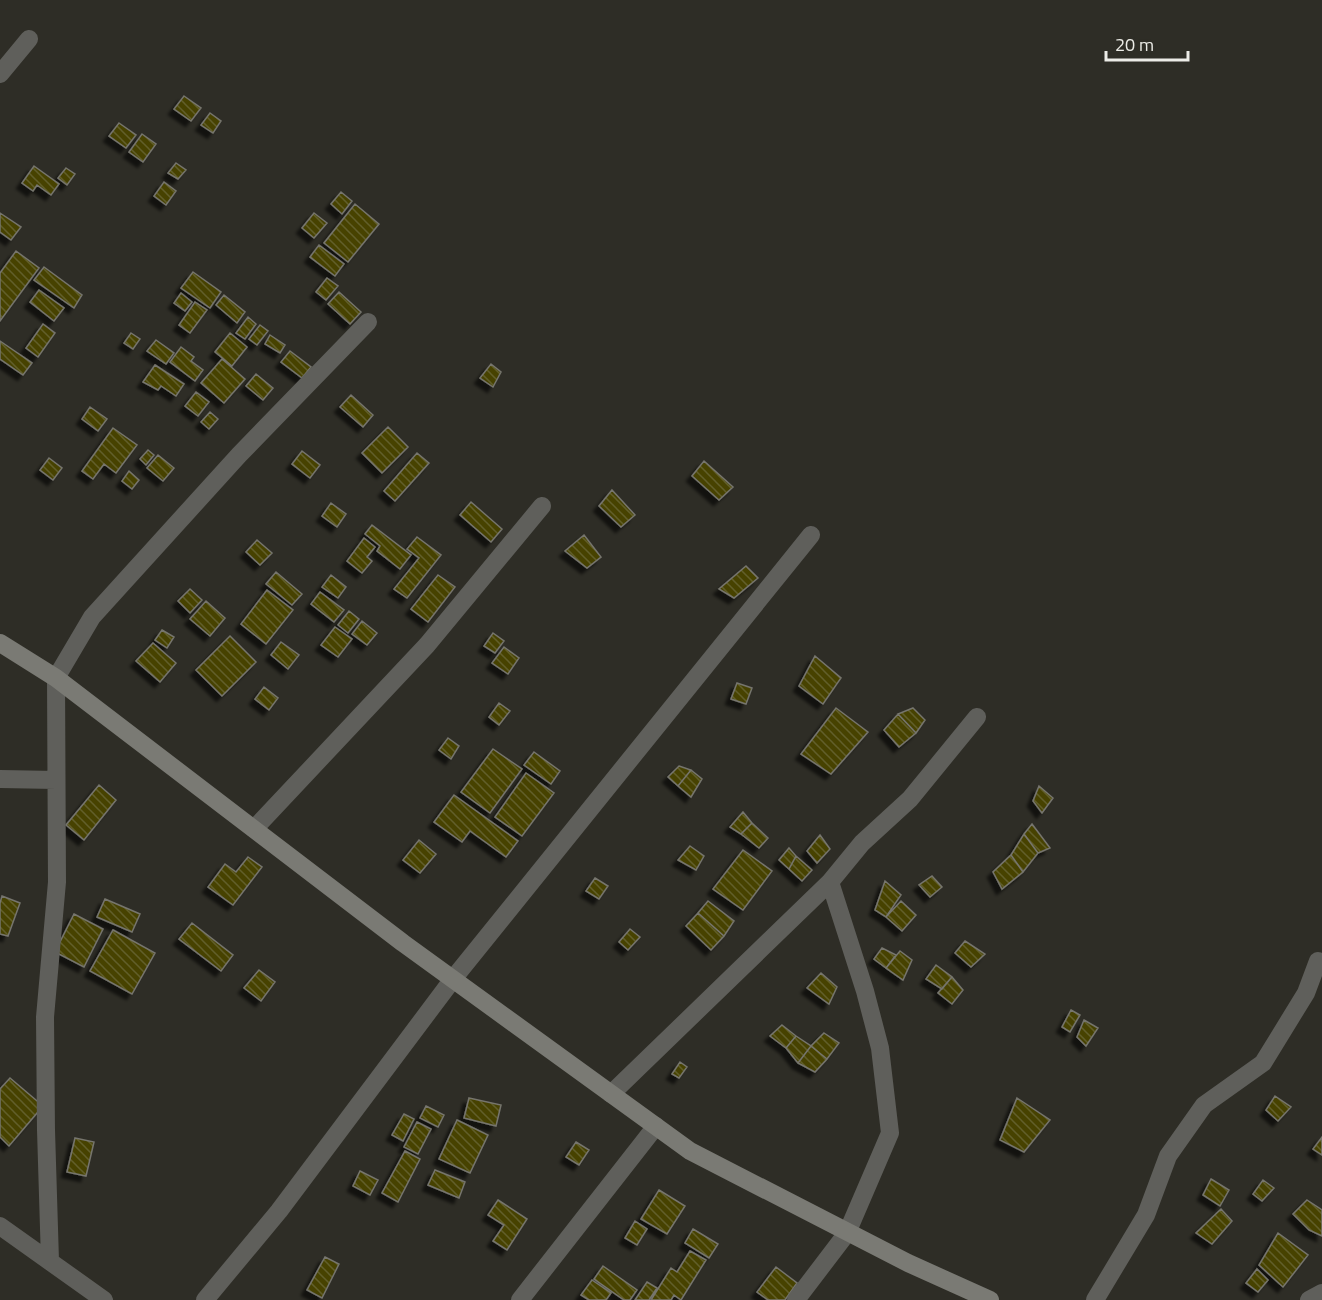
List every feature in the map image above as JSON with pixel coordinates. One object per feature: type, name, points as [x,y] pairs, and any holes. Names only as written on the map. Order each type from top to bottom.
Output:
[{"type":"main road","points":[[0,643],[56,678],[453,979],[690,1151],[847,1233],[990,1300]]},
{"type":"street","points":[[0,74],[28,39]]},
{"type":"street","points":[[50,1261],[45,1017],[57,882],[56,678],[92,617],[208,488],[368,322]]},
{"type":"street","points":[[254,829],[428,645],[542,506]]},
{"type":"street","points":[[205,1300],[279,1211],[453,979],[812,535]]},
{"type":"street","points":[[611,1094],[830,882],[862,843],[910,799],[977,717]]},
{"type":"street","points":[[0,779],[56,780]]},
{"type":"street","points":[[796,1300],[847,1233],[890,1133],[880,1048],[865,991],[830,882]]},
{"type":"street","points":[[1095,1300],[1146,1215],[1168,1156],[1204,1105],[1263,1063],[1306,993],[1318,960]]},
{"type":"street","points":[[520,1300],[656,1126]]},
{"type":"street","points":[[0,1226],[104,1300]]},
{"type":"street","points":[[1309,1300],[1322,1293]]},
{"type":"building","points":[[184,96],[201,108],[191,121],[174,109]]},
{"type":"building","points":[[210,113],[221,121],[213,133],[201,125]]},
{"type":"building","points":[[119,123],[136,135],[126,148],[109,136]]},
{"type":"building","points":[[142,134],[156,144],[143,162],[129,152]]},
{"type":"building","points":[[176,163],[186,170],[178,179],[168,173]]},
{"type":"building","points":[[34,166],[59,184],[51,195],[37,185],[33,191],[22,183]]},
{"type":"building","points":[[66,168],[75,174],[67,185],[58,178]]},
{"type":"building","points":[[164,182],[176,191],[166,205],[154,196]]},
{"type":"building","points":[[341,192],[352,201],[342,214],[331,204]]},
{"type":"building","points":[[355,204],[379,224],[348,262],[324,243]]},
{"type":"building","points":[[0,213],[21,227],[11,240],[0,232]]},
{"type":"building","points":[[314,213],[327,223],[314,238],[302,228]]},
{"type":"building","points":[[319,245],[344,264],[335,276],[310,257]]},
{"type":"building","points":[[16,251],[39,268],[0,321],[0,273]]},
{"type":"building","points":[[44,267],[82,295],[74,308],[34,280]]},
{"type":"building","points":[[193,272],[221,292],[210,308],[181,288]]},
{"type":"building","points":[[327,278],[338,286],[326,300],[316,292]]},
{"type":"building","points":[[39,290],[64,308],[54,321],[30,302]]},
{"type":"building","points":[[339,292],[361,312],[350,324],[328,304]]},
{"type":"building","points":[[181,293],[192,302],[185,311],[174,303]]},
{"type":"building","points":[[224,295],[245,312],[237,323],[216,305]]},
{"type":"building","points":[[195,302],[207,310],[190,333],[179,325]]},
{"type":"building","points":[[248,317],[256,324],[245,339],[236,333]]},
{"type":"building","points":[[43,324],[55,333],[38,357],[26,348]]},
{"type":"building","points":[[260,325],[268,331],[257,345],[249,339]]},
{"type":"building","points":[[131,333],[140,339],[133,349],[124,343]]},
{"type":"building","points":[[230,333],[247,347],[232,366],[215,352]]},
{"type":"building","points":[[270,335],[285,345],[280,353],[265,344]]},
{"type":"building","points":[[156,340],[174,353],[166,364],[147,351]]},
{"type":"building","points":[[0,341],[32,363],[23,375],[0,359]]},
{"type":"building","points":[[181,347],[194,357],[191,361],[203,370],[195,381],[170,362]]},
{"type":"building","points":[[290,351],[311,367],[302,378],[281,362]]},
{"type":"building","points":[[222,359],[245,379],[224,403],[201,383]]},
{"type":"building","points":[[491,364],[501,372],[493,387],[480,378]]},
{"type":"building","points":[[155,365],[184,384],[176,396],[161,386],[158,390],[143,382]]},
{"type":"building","points":[[256,374],[273,388],[263,400],[246,386]]},
{"type":"building","points":[[196,392],[209,402],[198,416],[185,406]]},
{"type":"building","points":[[351,395],[373,415],[363,427],[340,407]]},
{"type":"building","points":[[90,407],[107,419],[98,431],[82,419]]},
{"type":"building","points":[[210,412],[218,419],[209,429],[201,422]]},
{"type":"building","points":[[388,427],[408,447],[382,473],[362,453]]},
{"type":"building","points":[[113,428],[137,445],[116,473],[104,464],[93,479],[82,471]]},
{"type":"building","points":[[148,450],[154,455],[146,465],[140,459]]},
{"type":"building","points":[[302,451],[320,465],[310,478],[292,464]]},
{"type":"building","points":[[417,453],[429,463],[395,501],[384,491]]},
{"type":"building","points":[[158,455],[174,468],[163,481],[147,468]]},
{"type":"building","points":[[49,458],[62,468],[53,480],[40,470]]},
{"type":"building","points":[[704,461],[733,487],[719,500],[692,476]]},
{"type":"building","points":[[129,471],[139,480],[132,489],[122,481]]},
{"type":"building","points":[[612,490],[635,515],[621,527],[599,506]]},
{"type":"building","points":[[471,502],[502,529],[491,542],[460,515]]},
{"type":"building","points":[[331,503],[346,514],[337,527],[322,516]]},
{"type":"building","points":[[372,525],[411,555],[400,569],[377,551],[380,546],[365,534]]},
{"type":"building","points":[[584,535],[601,557],[587,568],[565,551]]},
{"type":"building","points":[[417,537],[441,555],[407,598],[394,589],[419,558],[407,549]]},
{"type":"building","points":[[364,538],[375,547],[367,557],[372,561],[362,573],[347,561]]},
{"type":"building","points":[[257,540],[272,553],[260,565],[246,552]]},
{"type":"building","points":[[746,566],[758,578],[734,598],[719,589]]},
{"type":"building","points":[[276,572],[302,594],[292,605],[266,584]]},
{"type":"building","points":[[331,575],[346,587],[338,598],[322,587]]},
{"type":"building","points":[[438,575],[455,587],[428,622],[411,609]]},
{"type":"building","points":[[190,589],[202,600],[190,613],[178,601]]},
{"type":"building","points":[[267,590],[293,610],[266,644],[241,624]]},
{"type":"building","points":[[320,592],[344,610],[334,622],[311,604]]},
{"type":"building","points":[[206,601],[225,618],[210,636],[190,619]]},
{"type":"building","points":[[349,611],[359,619],[348,633],[338,625]]},
{"type":"building","points":[[362,621],[377,633],[367,645],[352,634]]},
{"type":"building","points":[[335,627],[352,639],[338,657],[321,645]]},
{"type":"building","points":[[162,630],[174,637],[167,648],[155,640]]},
{"type":"building","points":[[493,633],[504,641],[495,653],[484,646]]},
{"type":"building","points":[[230,636],[256,662],[222,696],[196,670]]},
{"type":"building","points":[[281,642],[299,655],[288,669],[271,655]]},
{"type":"building","points":[[153,643],[176,663],[160,682],[136,661]]},
{"type":"building","points":[[504,647],[519,658],[508,674],[492,663]]},
{"type":"building","points":[[815,656],[841,678],[823,704],[799,686]]},
{"type":"building","points":[[737,683],[752,688],[746,704],[731,699]]},
{"type":"building","points":[[264,687],[278,698],[269,710],[255,699]]},
{"type":"building","points":[[499,703],[510,711],[499,725],[489,717]]},
{"type":"building","points":[[836,708],[868,732],[831,774],[801,754]]},
{"type":"building","points":[[913,708],[925,720],[916,733],[898,714]]},
{"type":"building","points":[[898,714],[916,733],[899,747],[884,730]]},
{"type":"building","points":[[448,738],[459,746],[451,759],[439,750]]},
{"type":"building","points":[[493,749],[522,769],[490,813],[461,792]]},
{"type":"building","points":[[534,752],[560,771],[551,784],[524,765]]},
{"type":"building","points":[[679,766],[691,770],[678,786],[668,777]]},
{"type":"building","points":[[691,770],[702,779],[691,797],[678,786]]},
{"type":"building","points":[[526,773],[554,793],[522,836],[495,817]]},
{"type":"building","points":[[99,785],[116,800],[84,840],[66,825]]},
{"type":"building","points":[[1039,786],[1053,798],[1042,813],[1033,801]]},
{"type":"building","points":[[454,795],[518,841],[506,857],[470,831],[462,842],[434,822]]},
{"type":"building","points":[[743,812],[752,823],[741,834],[730,827]]},
{"type":"building","points":[[752,823],[768,838],[759,848],[741,834]]},
{"type":"building","points":[[1032,824],[1050,848],[1038,853],[1024,834]]},
{"type":"building","points":[[1024,834],[1038,853],[1023,872],[1011,855]]},
{"type":"building","points":[[820,835],[830,849],[817,863],[807,851]]},
{"type":"building","points":[[419,840],[436,854],[420,873],[403,860]]},
{"type":"building","points":[[690,846],[704,856],[696,870],[678,860]]},
{"type":"building","points":[[789,848],[796,856],[789,869],[779,860]]},
{"type":"building","points":[[743,850],[772,871],[743,910],[713,889]]},
{"type":"building","points":[[1011,855],[1023,872],[1002,889],[993,872]]},
{"type":"building","points":[[796,856],[812,870],[802,881],[789,869]]},
{"type":"building","points":[[248,857],[262,867],[233,905],[208,887],[225,864],[236,872]]},
{"type":"building","points":[[932,876],[942,887],[930,897],[919,885]]},
{"type":"building","points":[[595,878],[608,886],[599,899],[586,891]]},
{"type":"building","points":[[885,881],[901,895],[886,917],[875,910]]},
{"type":"building","points":[[2,896],[20,903],[8,936],[0,934]]},
{"type":"building","points":[[105,899],[140,914],[132,932],[97,917]]},
{"type":"building","points":[[708,901],[734,921],[724,936],[698,913]]},
{"type":"building","points":[[901,901],[916,915],[902,931],[886,917]]},
{"type":"building","points":[[698,913],[724,936],[711,950],[686,926]]},
{"type":"building","points":[[74,914],[103,929],[84,967],[55,952]]},
{"type":"building","points":[[192,923],[233,955],[221,971],[179,939]]},
{"type":"building","points":[[630,929],[640,937],[628,950],[619,942]]},
{"type":"building","points":[[113,930],[155,953],[132,994],[90,971]]},
{"type":"building","points":[[965,941],[985,954],[971,967],[955,953]]},
{"type":"building","points":[[882,948],[896,955],[886,968],[874,959]]},
{"type":"building","points":[[900,951],[912,960],[903,980],[886,968]]},
{"type":"building","points":[[936,965],[952,977],[942,989],[926,979]]},
{"type":"building","points":[[259,970],[275,982],[261,1001],[244,988]]},
{"type":"building","points":[[821,973],[837,987],[829,1004],[807,988]]},
{"type":"building","points":[[952,977],[963,990],[952,1004],[938,993]]},
{"type":"building","points":[[1071,1010],[1080,1015],[1070,1032],[1062,1027]]},
{"type":"building","points":[[1084,1020],[1098,1028],[1086,1046],[1077,1037]]},
{"type":"building","points":[[782,1025],[796,1036],[786,1048],[770,1036]]},
{"type":"building","points":[[824,1033],[839,1043],[827,1059],[811,1046]]},
{"type":"building","points":[[796,1036],[811,1046],[798,1063],[786,1048]]},
{"type":"building","points":[[811,1046],[827,1059],[815,1072],[798,1063]]},
{"type":"building","points":[[680,1062],[687,1067],[679,1078],[672,1074]]},
{"type":"building","points":[[10,1078],[43,1106],[9,1146],[0,1137],[0,1089]]},
{"type":"building","points":[[1275,1096],[1291,1107],[1278,1121],[1266,1110]]},
{"type":"building","points":[[469,1098],[501,1105],[496,1126],[464,1118]]},
{"type":"building","points":[[1017,1098],[1050,1120],[1024,1152],[1000,1140]]},
{"type":"building","points":[[426,1106],[444,1115],[438,1127],[420,1118]]},
{"type":"building","points":[[404,1114],[414,1119],[403,1141],[392,1135]]},
{"type":"building","points":[[457,1120],[488,1135],[470,1173],[439,1159]]},
{"type":"building","points":[[417,1122],[431,1129],[418,1154],[404,1147]]},
{"type":"building","points":[[1322,1137],[1322,1155],[1313,1149]]},
{"type":"building","points":[[75,1138],[94,1142],[86,1176],[67,1172]]},
{"type":"building","points":[[576,1142],[589,1150],[579,1165],[566,1157]]},
{"type":"building","points":[[405,1151],[420,1159],[398,1202],[382,1193]]},
{"type":"building","points":[[435,1170],[465,1182],[459,1198],[428,1185]]},
{"type":"building","points":[[360,1171],[378,1180],[370,1195],[353,1186]]},
{"type":"building","points":[[1211,1179],[1229,1190],[1220,1206],[1203,1195]]},
{"type":"building","points":[[1263,1180],[1274,1188],[1262,1201],[1253,1194]]},
{"type":"building","points":[[659,1190],[685,1206],[667,1234],[641,1219]]},
{"type":"building","points":[[498,1200],[527,1219],[507,1250],[493,1241],[504,1225],[488,1215]]},
{"type":"building","points":[[1307,1200],[1322,1210],[1322,1236],[1309,1230],[1293,1214]]},
{"type":"building","points":[[1221,1209],[1232,1221],[1212,1244],[1196,1233]]},
{"type":"building","points":[[635,1221],[647,1229],[637,1245],[625,1238]]},
{"type":"building","points":[[693,1229],[718,1244],[709,1258],[685,1243]]},
{"type":"building","points":[[1278,1233],[1308,1255],[1283,1287],[1259,1265]]},
{"type":"building","points":[[690,1251],[706,1260],[681,1300],[674,1295],[671,1300],[651,1300],[671,1268],[677,1272]]},
{"type":"building","points":[[325,1257],[339,1264],[322,1298],[307,1290]]},
{"type":"building","points":[[603,1266],[637,1290],[630,1300],[624,1300],[594,1279]]},
{"type":"building","points":[[776,1267],[797,1283],[785,1300],[768,1300],[757,1292]]},
{"type":"building","points":[[1257,1269],[1268,1280],[1258,1292],[1246,1283]]},
{"type":"building","points":[[592,1280],[611,1293],[606,1300],[589,1300],[581,1295]]},
{"type":"building","points":[[647,1282],[657,1288],[649,1300],[635,1300]]}]
